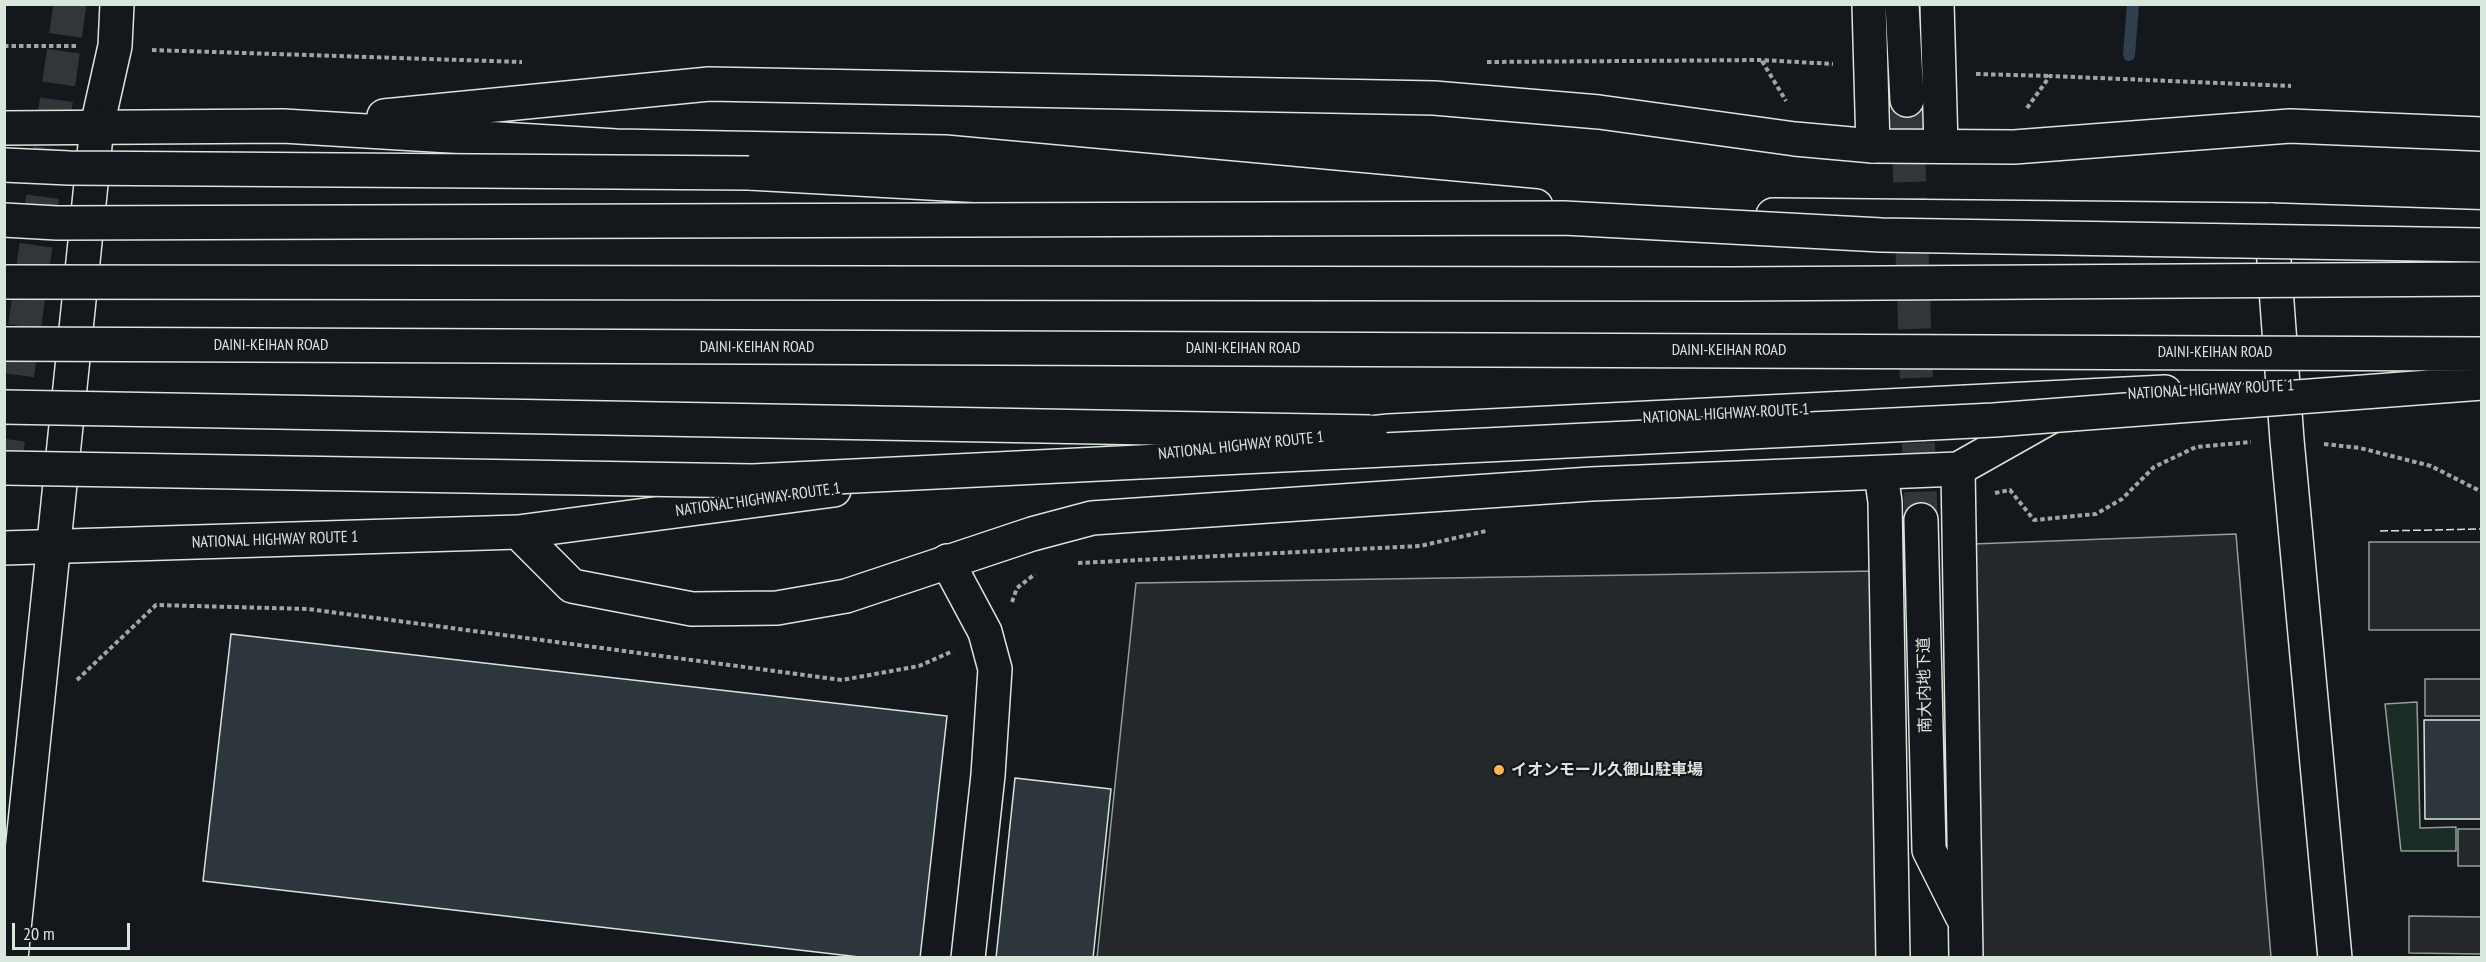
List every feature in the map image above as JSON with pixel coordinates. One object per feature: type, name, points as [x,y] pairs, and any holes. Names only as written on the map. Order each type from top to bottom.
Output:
[{"type":"main road","points":[[11,957],[97,126],[115,46],[117,4]]},
{"type":"main road","points":[[1869,4],[1873,146]]},
{"type":"main road","points":[[1902,4],[1907,100]]},
{"type":"main road","points":[[1937,4],[1941,146]]},
{"type":"main road","points":[[284,126],[721,84],[1434,98],[1599,112],[1795,139],[1873,146],[2014,147],[2290,126],[2481,134]]},
{"type":"main road","points":[[4,128],[284,126],[616,146],[945,153],[1613,213],[2271,220],[2481,227]]},
{"type":"main road","points":[[4,165],[81,168],[749,173],[1881,235],[2481,245]]},
{"type":"main road","points":[[4,220],[57,223],[1564,218]]},
{"type":"main road","points":[[2271,220],[2287,440],[2335,957]]},
{"type":"main road","points":[[4,282],[1735,284],[2481,279]]},
{"type":"main road","name":"DAINI-KEIHAN ROAD","points":[[4,344],[2481,354]]},
{"type":"main road","points":[[4,468],[753,481],[1994,420],[2481,383]]},
{"type":"main road","name":"NATIONAL HIGHWAY ROUTE 1","points":[[4,548],[518,532],[917,479],[1389,431],[2283,386],[2481,383]]},
{"type":"main road","points":[[518,532],[572,586],[692,609],[777,608],[846,596],[947,561],[1092,518],[1591,484],[1881,474],[1958,484],[2090,395]]},
{"type":"main road","points":[[4,407],[1696,436]]},
{"type":"main road","points":[[1881,474],[1885,502],[1893,957]]},
{"type":"main road","points":[[1958,484],[1966,957]]},
{"type":"main road","name":"南大内地下道","points":[[1921,520],[1929,850]]},
{"type":"main road","points":[[947,561],[985,632],[995,669],[988,774],[968,957]]},
{"type":"main road","points":[[1929,850],[1965,923]]},
{"type":"main road","points":[[1892,911],[1929,850]]},
{"type":"path","points":[[1790,108],[1762,60],[1843,65]]},
{"type":"path","points":[[1969,74],[2295,86]]},
{"type":"path","points":[[2023,112],[2050,76]]},
{"type":"path","points":[[1958,484],[2010,490],[2034,520],[2096,514],[2122,499],[2154,467],[2196,447],[2287,440],[2360,448],[2431,466],[2481,492]]},
{"type":"path","points":[[1071,563],[1420,546],[1488,530]]},
{"type":"path","points":[[79,681],[156,605],[308,609],[842,680],[919,666],[958,649],[1006,617],[1017,588],[1040,570]]},
{"type":"green space","points":[[2417,702],[2420,828],[2456,827],[2456,851],[2401,851],[2385,704]]},
{"type":"shaded area","points":[[2236,534],[2271,957],[1975,957],[1973,544]]},
{"type":"shaded area","points":[[2369,542],[2481,542],[2481,630],[2369,630]]},
{"type":"shaded area","name":"イオンモール久御山駐車場","points":[[1879,571],[1885,957],[1097,958],[1136,583]]},
{"type":"shaded area","points":[[2425,679],[2481,679],[2481,716],[2425,716]]},
{"type":"shaded area","points":[[2458,829],[2481,829],[2481,866],[2458,866]]},
{"type":"shaded area","points":[[2409,916],[2481,917],[2481,954],[2409,953]]},
{"type":"building","points":[[231,634],[947,716],[920,958],[868,958],[203,881]]},
{"type":"building","points":[[2424,720],[2482,720],[2482,819],[2425,819]]},
{"type":"building","points":[[1015,778],[1111,789],[1093,958],[996,958]]},
{"type":"waterway","points":[[2129,55],[2133,4]]},
{"type":"tunnel","points":[[4,472],[70,4]]},
{"type":"tunnel","points":[[1907,100],[1921,520]]},
{"type":"fence","points":[[2380,531],[2482,529]]},
{"type":"place","name":"イオンモール久御山駐車場","points":[[1499,770]]}]
